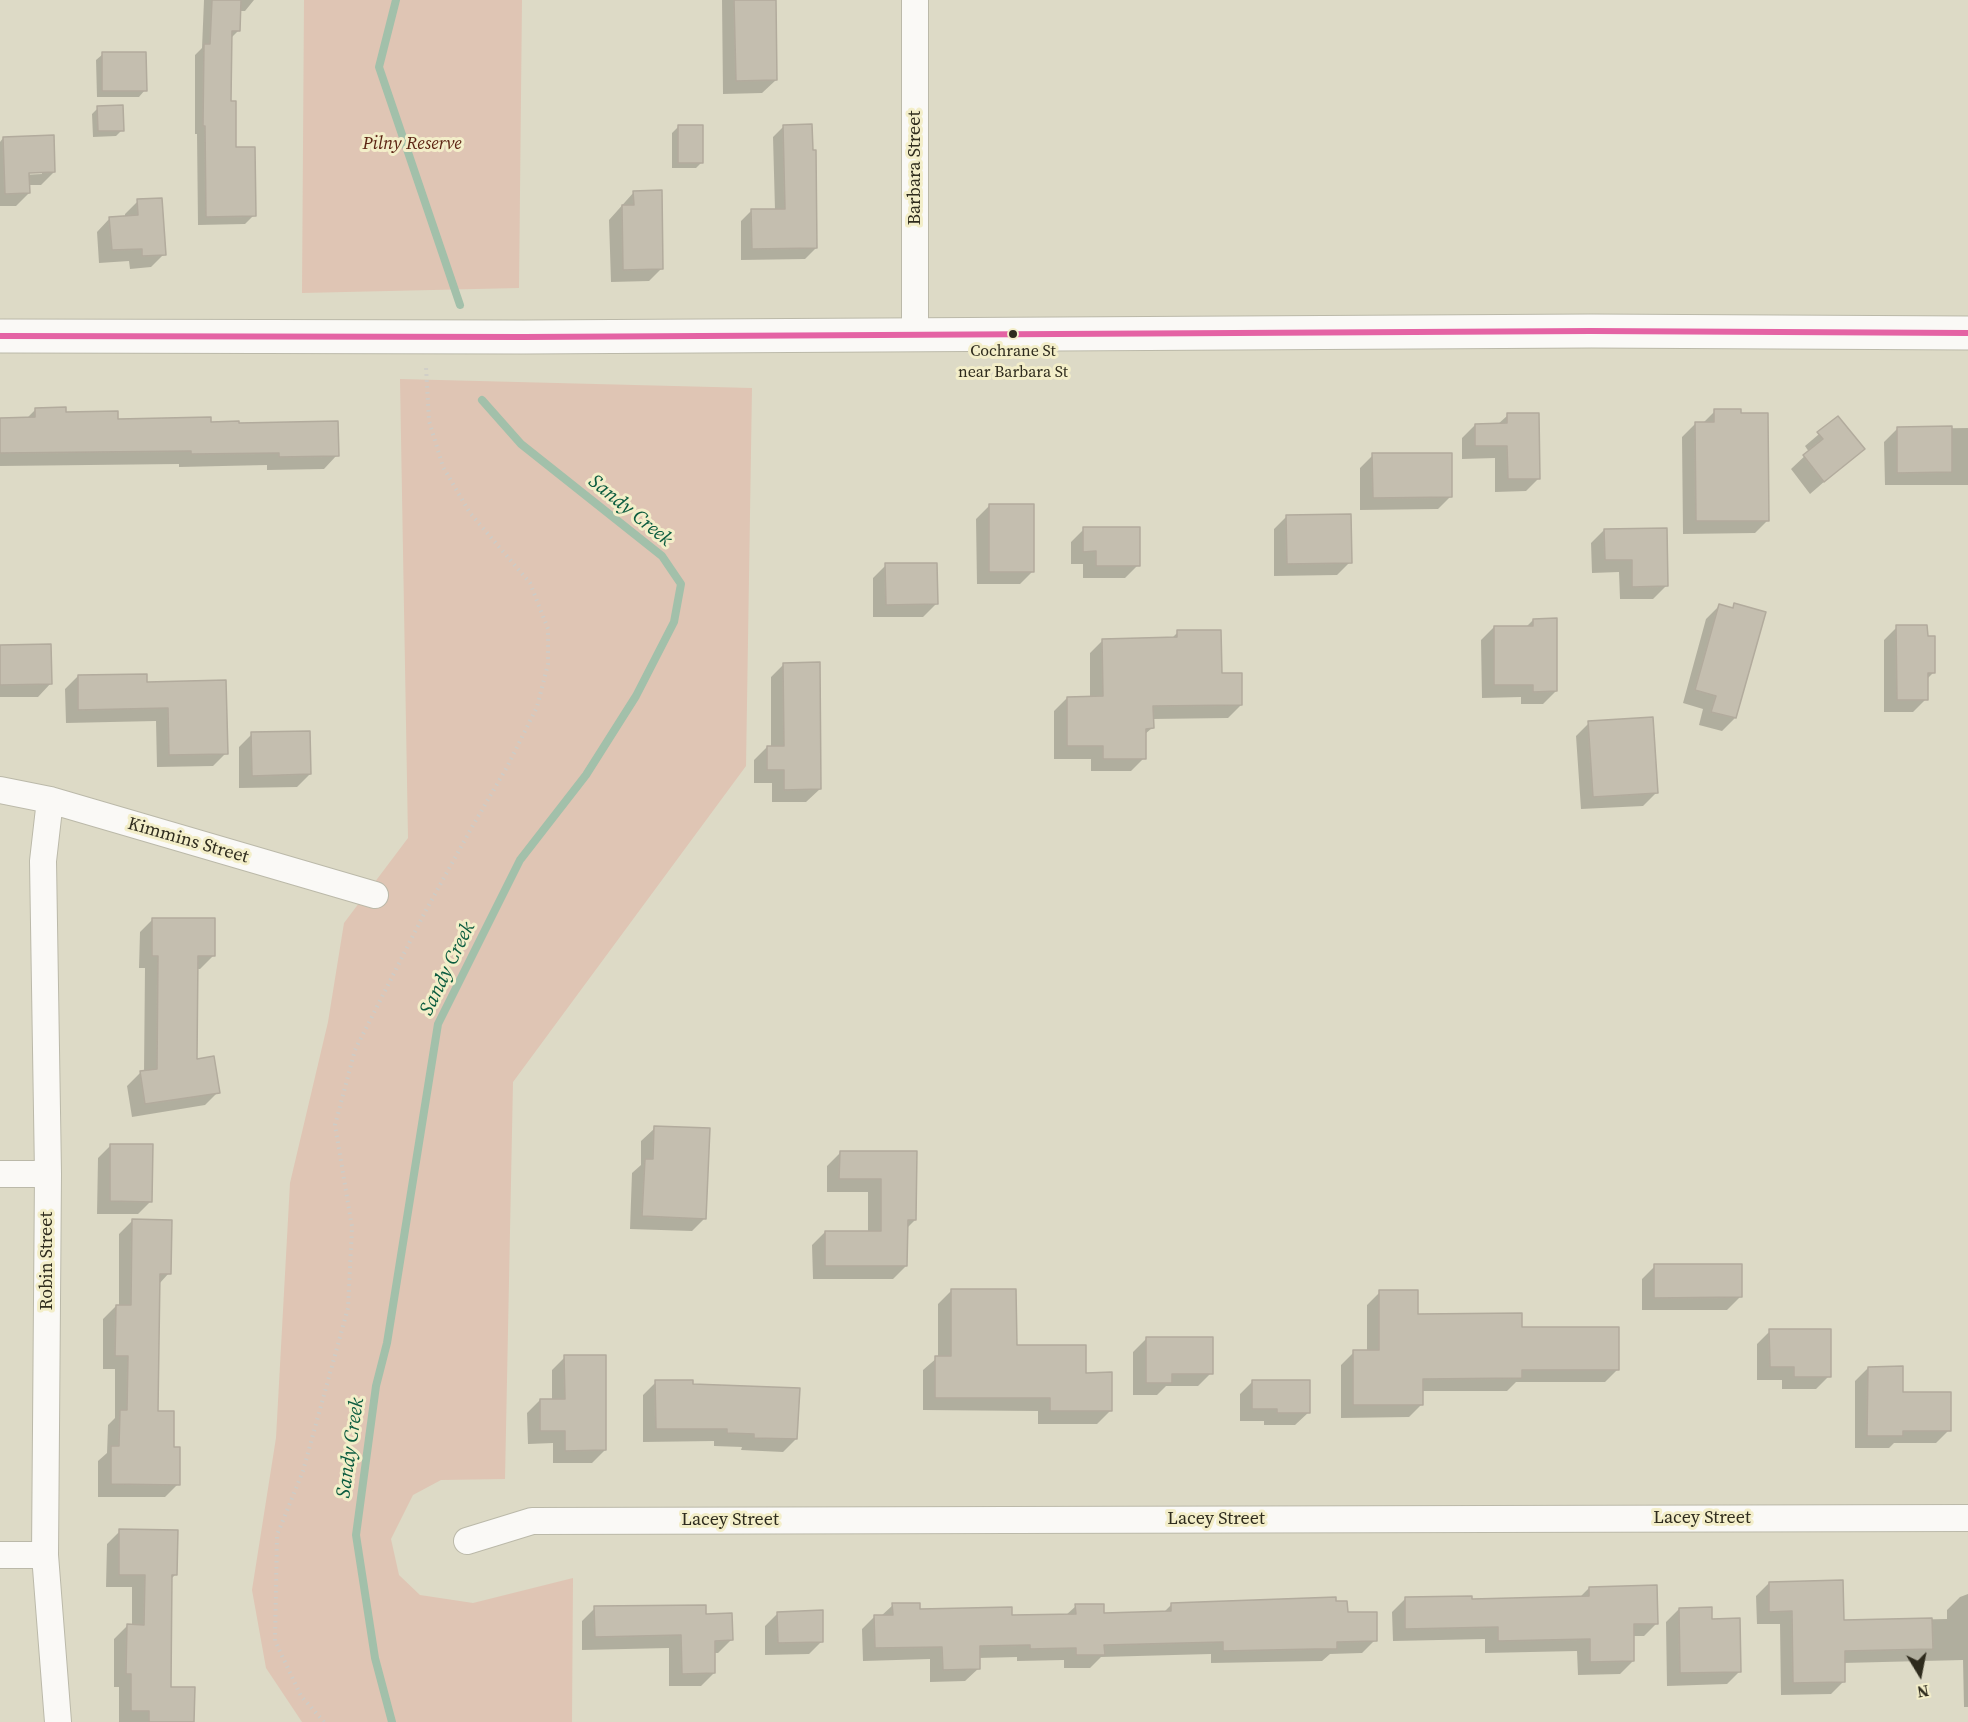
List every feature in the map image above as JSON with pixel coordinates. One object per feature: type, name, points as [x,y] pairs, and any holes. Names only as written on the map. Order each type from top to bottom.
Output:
[{"type":"street","name":"Barbara Street","points":[[915,0],[915,336]]},
{"type":"street","points":[[0,336],[1968,333]]},
{"type":"street","name":"Kimmins Street","points":[[0,790],[50,800],[375,895]]},
{"type":"street","name":"Robin Street","points":[[50,800],[43,861],[48,1174],[45,1555],[57,1722]]},
{"type":"street","points":[[0,1174],[48,1174]]},
{"type":"street","name":"Lacey Street","points":[[467,1541],[532,1521],[1968,1518]]},
{"type":"street","points":[[0,1555],[45,1555]]},
{"type":"path","points":[[324,1722],[301,1696],[275,1641],[277,1534],[303,1471],[348,1308],[352,1227],[335,1125],[355,1050],[425,912],[471,827],[507,767],[537,707],[548,664],[548,629],[530,583],[471,513],[443,467],[429,421],[432,336]]},
{"type":"green space","name":"Pilny Reserve","points":[[304,0],[522,0],[519,288],[302,293]]},
{"type":"green space","points":[[400,379],[752,388],[746,766],[513,1082],[505,1479],[441,1480],[413,1495],[391,1539],[399,1575],[420,1595],[473,1603],[573,1578],[572,1722],[302,1722],[266,1668],[252,1590],[276,1438],[290,1183],[328,1022],[344,923],[408,838]]},
{"type":"building","points":[[212,0],[241,0],[240,31],[232,31],[231,101],[236,101],[236,147],[255,147],[256,216],[206,217],[205,126],[203,126],[204,44],[210,44]]},
{"type":"building","points":[[734,0],[776,0],[777,80],[736,81]]},
{"type":"building","points":[[102,52],[146,52],[147,91],[102,91]]},
{"type":"building","points":[[123,105],[124,131],[98,131],[97,106]]},
{"type":"building","points":[[812,124],[813,150],[816,150],[817,248],[752,249],[751,209],[785,209],[783,125]]},
{"type":"building","points":[[678,125],[703,125],[703,163],[678,163]]},
{"type":"building","points":[[54,135],[55,172],[29,173],[30,193],[5,194],[3,137]]},
{"type":"building","points":[[662,190],[663,269],[623,270],[622,205],[634,205],[633,191]]},
{"type":"building","points":[[162,198],[166,255],[142,256],[142,249],[112,250],[109,217],[138,215],[137,199]]},
{"type":"building","points":[[66,407],[66,412],[118,411],[118,419],[211,417],[211,422],[239,421],[239,423],[338,421],[339,456],[279,457],[279,453],[191,454],[191,451],[0,453],[0,418],[35,417],[35,408]]},
{"type":"building","points":[[1714,409],[1741,409],[1741,413],[1768,413],[1769,521],[1696,521],[1695,422],[1714,422]]},
{"type":"building","points":[[1507,413],[1539,413],[1540,479],[1508,479],[1507,446],[1475,446],[1475,424],[1507,423]]},
{"type":"building","points":[[1838,416],[1865,449],[1824,482],[1803,455],[1823,439],[1817,432]]},
{"type":"building","points":[[1952,426],[1952,472],[1897,473],[1897,427]]},
{"type":"building","points":[[1372,453],[1452,453],[1452,497],[1373,498]]},
{"type":"building","points":[[989,504],[1034,504],[1034,572],[989,572]]},
{"type":"building","points":[[1351,514],[1352,563],[1287,564],[1286,515]]},
{"type":"building","points":[[1083,527],[1140,527],[1140,566],[1096,566],[1096,551],[1083,552]]},
{"type":"building","points":[[1667,528],[1668,586],[1632,587],[1632,560],[1605,560],[1604,529]]},
{"type":"building","points":[[885,563],[937,563],[938,604],[886,605]]},
{"type":"building","points":[[1734,603],[1766,612],[1736,718],[1711,712],[1716,696],[1695,690],[1719,604],[1733,608]]},
{"type":"building","points":[[1557,618],[1557,691],[1533,692],[1533,685],[1494,685],[1494,626],[1533,626],[1533,619]]},
{"type":"building","points":[[1896,625],[1927,625],[1928,636],[1935,636],[1935,673],[1928,673],[1928,700],[1897,700]]},
{"type":"building","points":[[1177,630],[1221,630],[1222,673],[1242,673],[1242,705],[1153,706],[1154,728],[1146,729],[1146,759],[1103,759],[1103,746],[1067,746],[1067,697],[1103,696],[1102,639],[1177,637]]},
{"type":"building","points":[[51,644],[52,684],[0,685],[0,645]]},
{"type":"building","points":[[820,662],[821,789],[784,790],[784,770],[767,770],[767,746],[784,746],[783,663]]},
{"type":"building","points":[[147,674],[147,682],[226,680],[228,754],[169,755],[168,708],[78,710],[78,675]]},
{"type":"building","points":[[1653,717],[1658,793],[1593,797],[1588,721]]},
{"type":"building","points":[[310,731],[311,774],[252,776],[251,732]]},
{"type":"building","points":[[152,918],[215,918],[215,956],[198,956],[197,1059],[214,1056],[220,1093],[145,1104],[140,1071],[157,1069],[158,956],[152,956]]},
{"type":"building","points":[[654,1126],[710,1128],[706,1219],[642,1216],[645,1159],[653,1159]]},
{"type":"building","points":[[110,1144],[153,1144],[152,1202],[110,1201]]},
{"type":"building","points":[[840,1151],[917,1151],[916,1220],[908,1220],[907,1266],[825,1266],[825,1231],[881,1231],[881,1179],[839,1179]]},
{"type":"building","points":[[132,1219],[172,1220],[171,1274],[160,1274],[158,1411],[174,1411],[174,1447],[180,1447],[180,1485],[111,1484],[111,1446],[119,1446],[120,1410],[127,1410],[128,1356],[115,1356],[116,1305],[131,1305]]},
{"type":"building","points":[[1654,1264],[1742,1264],[1742,1297],[1654,1298]]},
{"type":"building","points":[[951,1289],[1016,1289],[1017,1345],[1086,1345],[1086,1373],[1112,1372],[1112,1411],[1050,1411],[1050,1398],[935,1398],[935,1356],[951,1356]]},
{"type":"building","points":[[1379,1290],[1418,1290],[1418,1314],[1522,1313],[1522,1327],[1619,1327],[1619,1370],[1522,1370],[1522,1378],[1423,1379],[1423,1405],[1353,1405],[1353,1350],[1379,1350]]},
{"type":"building","points":[[1769,1329],[1831,1329],[1831,1377],[1794,1377],[1794,1367],[1770,1367]]},
{"type":"building","points":[[1146,1337],[1213,1337],[1213,1374],[1172,1374],[1172,1383],[1146,1383]]},
{"type":"building","points":[[564,1355],[606,1355],[606,1450],[565,1451],[565,1431],[540,1431],[540,1399],[565,1399]]},
{"type":"building","points":[[1903,1366],[1903,1392],[1951,1392],[1951,1431],[1903,1431],[1903,1436],[1867,1436],[1868,1367]]},
{"type":"building","points":[[655,1380],[693,1380],[693,1384],[800,1388],[797,1439],[754,1438],[754,1434],[727,1433],[727,1429],[656,1429]]},
{"type":"building","points":[[1252,1380],[1310,1380],[1310,1413],[1277,1413],[1277,1409],[1252,1409]]},
{"type":"building","points":[[119,1529],[178,1530],[177,1575],[172,1575],[171,1687],[195,1687],[194,1722],[149,1722],[149,1711],[131,1711],[131,1674],[126,1674],[127,1624],[144,1625],[145,1575],[119,1575]]},
{"type":"building","points":[[1843,1580],[1844,1620],[1932,1618],[1933,1649],[1845,1651],[1845,1682],[1793,1683],[1792,1611],[1769,1612],[1769,1582]]},
{"type":"building","points":[[1657,1585],[1658,1624],[1634,1624],[1634,1661],[1590,1662],[1590,1639],[1498,1641],[1498,1627],[1405,1629],[1405,1597],[1472,1596],[1472,1599],[1589,1596],[1589,1587]]},
{"type":"building","points":[[1336,1597],[1336,1601],[1347,1601],[1348,1612],[1377,1612],[1377,1641],[1337,1642],[1337,1649],[1223,1651],[1223,1642],[1104,1645],[1105,1655],[1076,1655],[1076,1648],[1030,1649],[1030,1645],[980,1646],[980,1669],[943,1670],[942,1647],[875,1648],[874,1615],[893,1615],[892,1603],[920,1603],[920,1609],[1012,1607],[1012,1615],[1076,1614],[1075,1604],[1104,1604],[1104,1613],[1171,1611],[1171,1603]]},
{"type":"building","points":[[706,1605],[706,1614],[732,1613],[733,1640],[715,1641],[715,1673],[682,1674],[681,1635],[595,1637],[594,1606]]},
{"type":"building","points":[[1712,1607],[1712,1619],[1740,1618],[1741,1672],[1680,1673],[1679,1608]]},
{"type":"building","points":[[823,1610],[823,1642],[778,1643],[777,1612]]},
{"type":"waterway","name":"Sandy Creek","points":[[396,0],[379,67],[460,305]]},
{"type":"waterway","name":"Sandy Creek","points":[[392,1722],[375,1658],[356,1535],[376,1386],[387,1343],[438,1024],[520,860],[586,775],[636,696],[674,622],[681,584],[662,556],[521,444],[482,400]]},
{"type":"transit line","points":[[0,336],[524,337],[1591,331],[1968,333]]},
{"type":"place","name":"Cochrane St near Barbara St","points":[[1013,334]]}]
